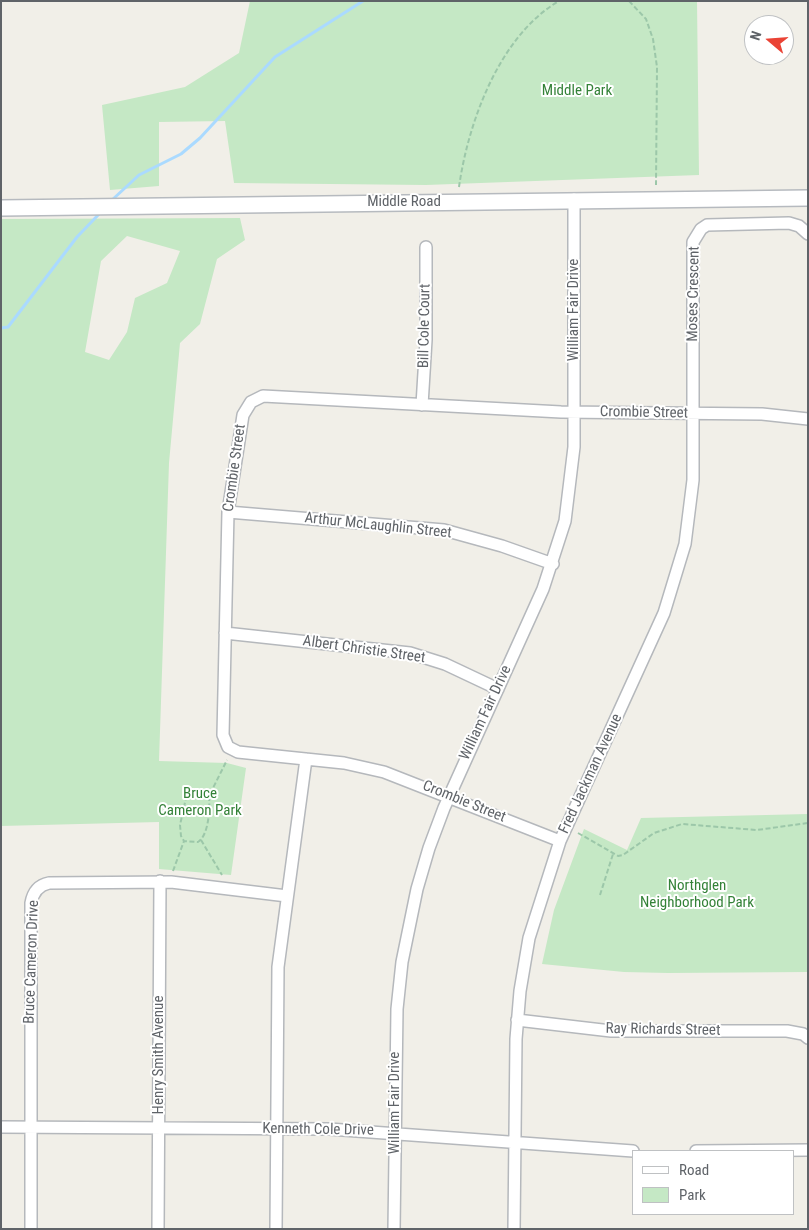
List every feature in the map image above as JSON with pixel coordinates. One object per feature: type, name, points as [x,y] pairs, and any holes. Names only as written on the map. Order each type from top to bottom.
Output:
[{"type":"street","name":"Middle Road","points":[[1,208],[365,202],[405,204],[574,199],[808,198]]},
{"type":"street","name":"William Fair Drive","points":[[394,1229],[395,1044],[402,962],[417,889],[429,848],[449,796],[553,564],[565,521],[571,484],[574,412],[574,199]]},
{"type":"street","name":"Moses Crescent","points":[[693,414],[692,250],[696,235],[706,225],[713,224],[789,223],[799,226],[808,234]]},
{"type":"street","name":"Bill Cole Court","points":[[422,406],[426,340],[426,247]]},
{"type":"street","name":"Crombie Street","points":[[560,841],[384,772],[344,763],[238,752],[228,747],[225,743],[223,735],[228,512],[245,408],[256,398],[263,396],[422,406],[574,412],[762,414],[808,419]]},
{"type":"street","name":"Fred Jackman Avenue","points":[[514,1229],[517,1020],[530,938],[560,841],[652,640],[676,579],[690,511],[693,480],[693,414]]},
{"type":"street","name":"Arthur McLaughlin Street","points":[[228,512],[444,530],[502,546],[553,564]]},
{"type":"street","name":"Albert Christie Street","points":[[225,633],[410,653],[445,664],[498,689]]},
{"type":"street","points":[[276,1229],[277,994],[282,931],[306,759]]},
{"type":"street","name":"Bruce Cameron Drive","points":[[31,1229],[32,897],[39,888],[50,883],[160,881],[287,896]]},
{"type":"street","name":"Henry Smith Avenue","points":[[158,1229],[160,881]]},
{"type":"street","name":"Ray Richards Street","points":[[517,1020],[611,1030],[787,1031],[803,1034],[808,1038]]},
{"type":"street","name":"Kenneth Cole Drive","points":[[1,1127],[395,1132],[632,1151]]},
{"type":"street","points":[[794,1150],[808,1150]]},
{"type":"path","points":[[459,187],[467,142],[492,78],[501,61],[531,24],[559,1]]},
{"type":"path","points":[[629,1],[646,18],[653,39],[657,67],[656,185]]},
{"type":"path","points":[[201,840],[206,830],[209,796],[226,760]]},
{"type":"path","points":[[173,871],[184,841],[179,830],[186,798],[192,793],[209,796]]},
{"type":"path","points":[[578,833],[613,854],[623,855],[654,832],[682,824],[757,830],[808,823]]},
{"type":"path","points":[[184,841],[201,840]]},
{"type":"path","points":[[201,840],[222,875]]},
{"type":"path","points":[[600,895],[613,854]]},
{"type":"green space","name":"Middle Park","points":[[250,1],[697,1],[699,175],[426,185],[234,183],[225,121],[159,122],[159,186],[110,190],[102,105],[185,87],[239,53]]},
{"type":"green space","name":"Bruce Cameron Park","points":[[240,218],[245,240],[217,259],[200,324],[180,343],[169,463],[159,761],[227,763],[246,768],[231,875],[159,869],[159,822],[1,826],[1,219]],"holes":[[[127,236],[180,251],[167,283],[135,298],[127,332],[109,360],[85,352],[101,261]]]},
{"type":"green space","name":"Northglen Neighborhood Park","points":[[808,814],[808,972],[624,972],[542,964],[554,910],[584,829],[627,850],[641,818]]},
{"type":"waterway","points":[[112,200],[139,175],[181,154],[200,138],[275,57],[363,1]]},
{"type":"waterway","points":[[1,328],[8,327],[77,237],[101,212]]}]
